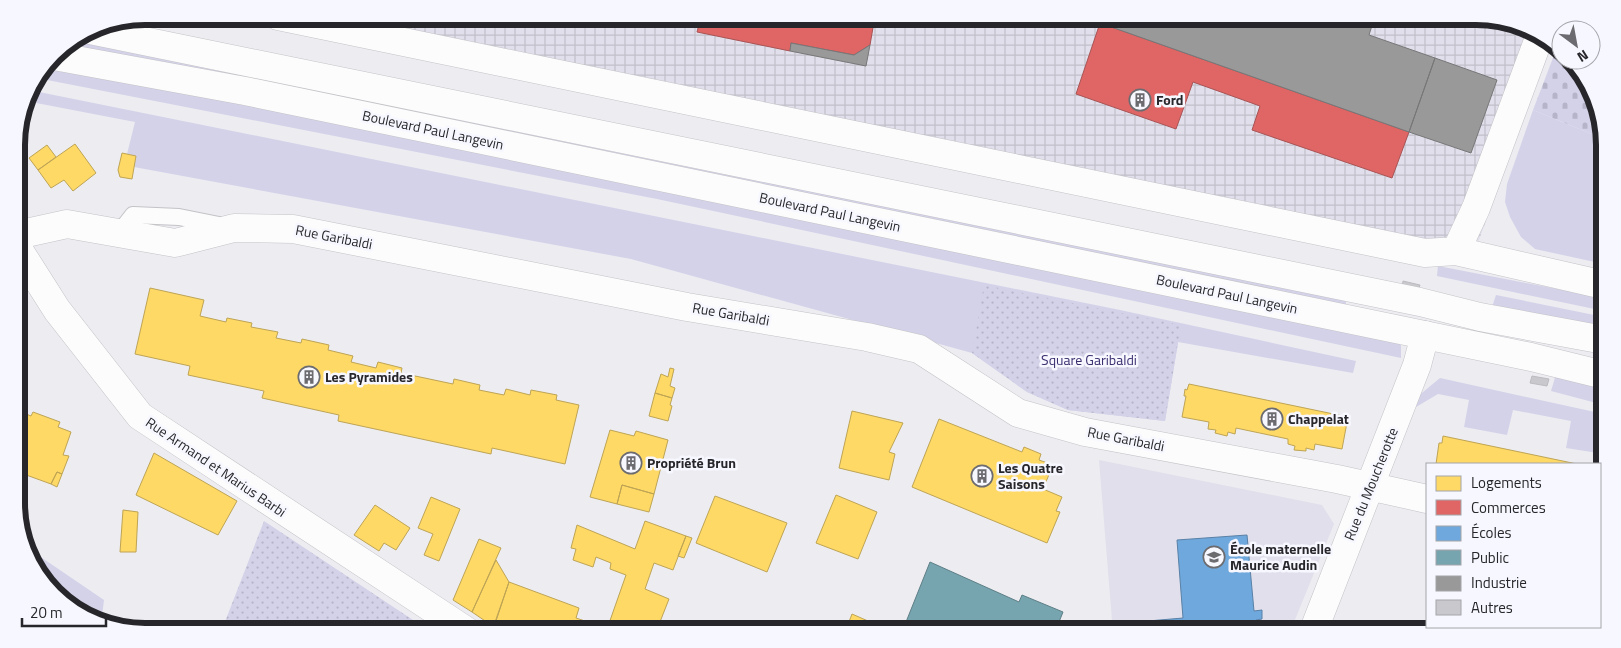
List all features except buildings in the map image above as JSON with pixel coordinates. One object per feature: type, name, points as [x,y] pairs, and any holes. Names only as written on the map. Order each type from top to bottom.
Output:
[{"type":"street","points":[[322,25],[1425,253],[1456,251],[1596,283]]},
{"type":"street","name":"Boulevard Paul Langevin","points":[[102,33],[1420,302],[1480,317],[1596,339]]},
{"type":"street","points":[[1456,251],[1476,208],[1538,42]]},
{"type":"street","name":"Boulevard Paul Langevin","points":[[63,58],[245,91],[1531,357],[1596,374]]},
{"type":"street","name":"Rue Garibaldi","points":[[25,233],[67,224],[175,243],[234,228],[293,229],[687,307],[867,337],[918,349],[1018,413],[1085,432],[1370,486],[1426,499]]},
{"type":"street","name":"Rue Armand et Marius Barbi","points":[[25,260],[57,310],[140,416],[454,623]]},
{"type":"street","name":"Rue du Moucherotte","points":[[1317,623],[1417,365],[1425,335]]},
{"type":"shaded area","points":[[349,25],[1476,25],[1507,29],[1529,37],[1549,50],[1472,259]]},
{"type":"shaded area","name":"École maternelle Maurice Audin","points":[[1099,460],[1322,505],[1334,524],[1294,623],[1112,623]]},
{"type":"green space","points":[[92,37],[1345,296],[1347,311],[76,47]]},
{"type":"green space","points":[[1551,63],[1551,70],[1569,70],[1580,85],[1592,114],[1595,135],[1533,110]]},
{"type":"green space","points":[[55,66],[1394,339],[1401,345],[1401,358],[657,199],[45,80]]},
{"type":"green space","points":[[37,92],[1120,310],[1356,361],[1353,373],[1178,342],[1165,421],[1068,410],[1027,392],[972,353],[631,259],[134,167],[136,156],[127,154],[135,122],[33,102]]},
{"type":"green space","points":[[1533,110],[1595,135],[1596,262],[1535,249],[1521,237],[1510,217],[1505,202],[1507,184]]},
{"type":"green space","points":[[1438,266],[1596,296],[1596,309],[1437,276]]},
{"type":"green space","name":"Square Garibaldi","points":[[984,285],[1181,325],[1165,421],[1068,410],[1027,392],[972,353]]},
{"type":"green space","points":[[1496,295],[1596,315],[1596,330],[1491,310]]},
{"type":"green space","points":[[1557,371],[1596,381],[1596,403],[1551,391]]},
{"type":"green space","points":[[1440,378],[1596,412],[1596,453],[1566,448],[1571,421],[1513,410],[1507,435],[1464,427],[1469,400],[1438,394],[1416,407],[1417,397]]},
{"type":"green space","points":[[264,521],[417,623],[224,623]]},
{"type":"green space","points":[[36,554],[104,600],[102,615],[78,603],[55,582],[45,570]]},
{"type":"place","name":"Ford","points":[[1140,100]]},
{"type":"place","name":"Les Pyramides","points":[[309,377]]},
{"type":"place","name":"Chappelat","points":[[1272,419]]},
{"type":"place","name":"Propriété Brun","points":[[631,463]]},
{"type":"place","name":"Les Quatre Saisons","points":[[982,476]]},
{"type":"place","name":"École maternelle Maurice Audin","points":[[1214,557]]}]
